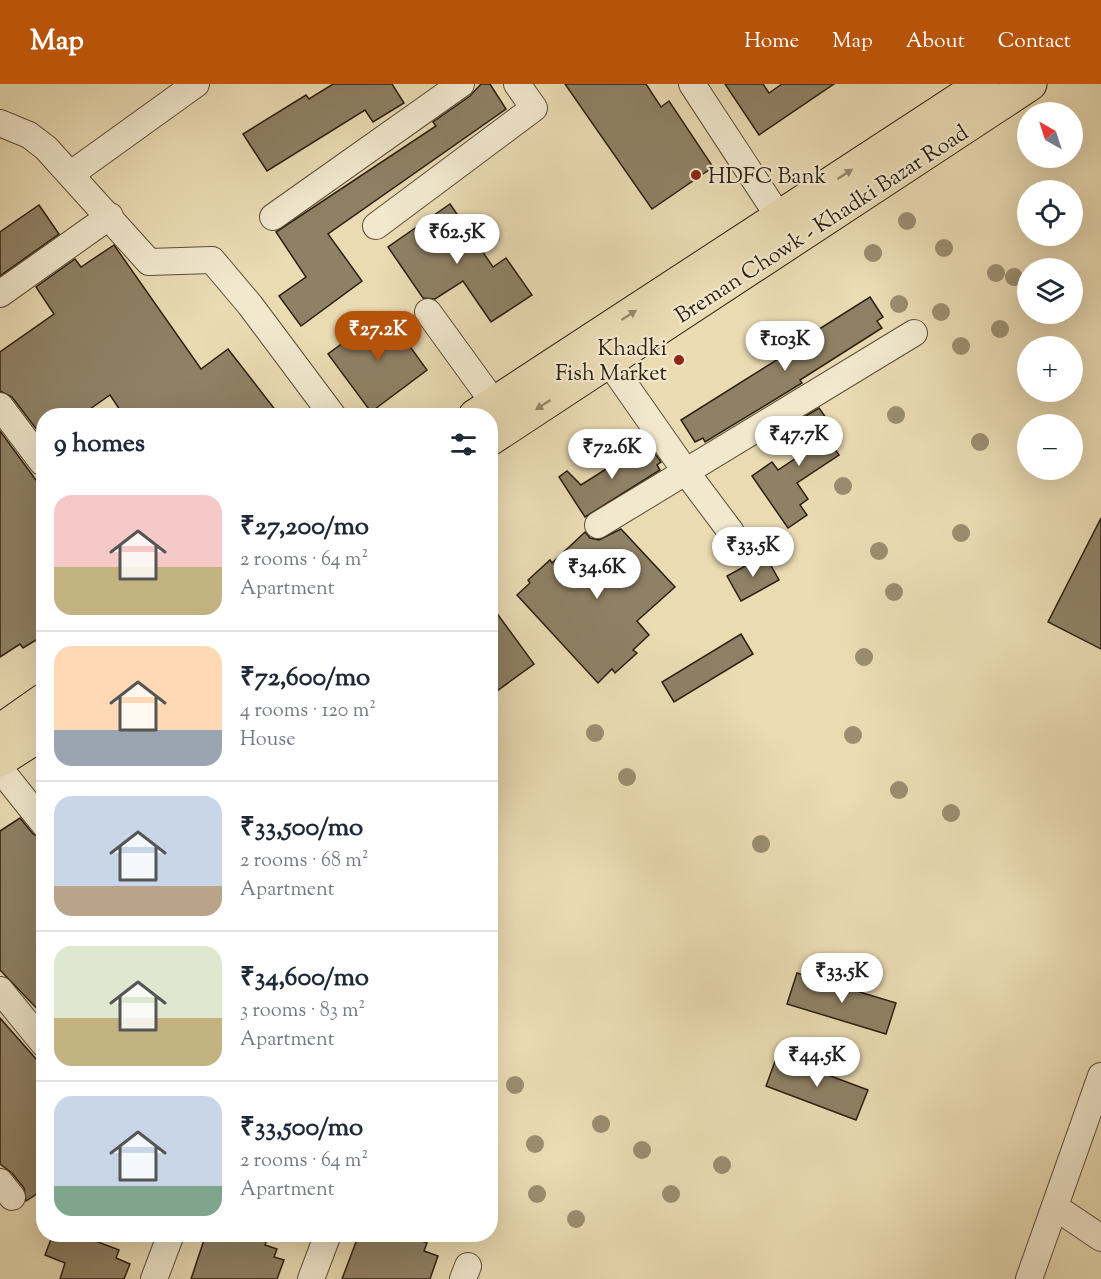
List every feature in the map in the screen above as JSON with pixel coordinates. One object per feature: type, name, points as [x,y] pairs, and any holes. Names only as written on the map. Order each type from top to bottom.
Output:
[{"type":"main road","name":"Breman Chowk - Khadki Bazar Road","points":[[486,408],[983,84]]},
{"type":"main road","name":"Breman Chowk - Khadki Bazar Road","points":[[498,434],[1030,84]]},
{"type":"main road","points":[[0,760],[28,724]]},
{"type":"street","points":[[71,174],[196,84]]},
{"type":"street","points":[[273,217],[462,84]]},
{"type":"street","points":[[376,226],[534,108],[517,84]]},
{"type":"street","points":[[694,85],[779,217]]},
{"type":"street","points":[[0,123],[29,135],[46,148],[110,216],[149,262],[212,260],[250,305],[327,408]]},
{"type":"street","points":[[0,294],[110,216]]},
{"type":"street","points":[[428,312],[483,408]]},
{"type":"street","points":[[598,525],[914,333]]},
{"type":"street","points":[[609,362],[731,532]]},
{"type":"street","points":[[0,406],[36,454]]},
{"type":"street","points":[[0,769],[36,814]]},
{"type":"street","points":[[0,990],[36,1034]]},
{"type":"street","points":[[1029,1279],[1101,1076]]},
{"type":"street","points":[[1055,1207],[1101,1238]]},
{"type":"street","points":[[154,1279],[168,1242]]},
{"type":"street","points":[[311,1279],[325,1242]]},
{"type":"building","points":[[333,84],[392,84],[404,103],[373,122],[365,110],[267,171],[243,134],[306,95],[309,99]]},
{"type":"building","points":[[481,84],[490,84],[506,109],[328,234],[362,281],[301,326],[279,296],[306,277],[276,232],[436,126],[433,122],[470,96]]},
{"type":"building","points":[[565,84],[646,84],[661,107],[669,101],[713,167],[652,209]]},
{"type":"building","points":[[725,84],[763,84],[769,93],[782,84],[834,84],[759,135]]},
{"type":"building","points":[[450,204],[493,267],[506,258],[532,295],[491,322],[463,281],[435,299],[423,298],[388,247]]},
{"type":"building","points":[[39,205],[59,234],[0,276],[0,232]]},
{"type":"building","points":[[114,245],[201,369],[228,349],[274,408],[119,408],[110,395],[91,408],[36,408],[36,428],[12,397],[0,391],[0,352],[54,314],[36,287],[75,259],[81,267]]},
{"type":"building","points":[[870,297],[883,317],[877,321],[882,328],[800,380],[802,383],[705,442],[703,438],[695,442],[681,420],[791,351],[789,348]]},
{"type":"building","points":[[385,312],[427,370],[376,408],[368,408],[328,354]]},
{"type":"building","points":[[819,408],[841,439],[832,445],[839,455],[797,483],[808,499],[800,505],[807,515],[788,528],[752,476],[772,462],[778,470],[808,450],[791,425]]},
{"type":"building","points":[[0,431],[36,480],[36,640],[23,648],[20,644],[0,657]]},
{"type":"building","points":[[647,443],[661,462],[657,465],[660,470],[585,517],[559,477],[567,471],[581,485]]},
{"type":"building","points":[[1101,518],[1101,649],[1048,622]]},
{"type":"building","points":[[621,529],[675,587],[637,621],[649,635],[633,650],[637,653],[615,673],[612,669],[598,683],[517,595],[530,583],[528,580],[550,560],[552,563],[585,532],[590,538],[599,540]]},
{"type":"building","points":[[765,555],[779,580],[741,601],[727,576]]},
{"type":"building","points":[[498,615],[534,664],[498,690]]},
{"type":"building","points":[[741,634],[753,654],[674,702],[662,682]]},
{"type":"building","points":[[20,818],[36,835],[36,1008],[0,970],[0,831]]},
{"type":"building","points":[[797,973],[896,1003],[886,1034],[787,1004]]},
{"type":"building","points":[[0,1018],[36,1059],[36,1194],[26,1201],[24,1188],[12,1173],[0,1164]]},
{"type":"building","points":[[777,1056],[868,1090],[856,1120],[766,1086]]},
{"type":"building","points":[[50,1242],[98,1242],[119,1250],[116,1258],[130,1264],[124,1279],[60,1279],[65,1263],[45,1255]]},
{"type":"building","points":[[203,1242],[266,1242],[265,1245],[277,1249],[274,1257],[284,1260],[277,1279],[191,1279]]},
{"type":"building","points":[[356,1242],[425,1242],[427,1243],[424,1251],[438,1256],[430,1279],[342,1279]]},
{"type":"place","name":"HDFC Bank","points":[[696,175]]},
{"type":"place","name":"Khadki Fish Market","points":[[679,360]]}]
